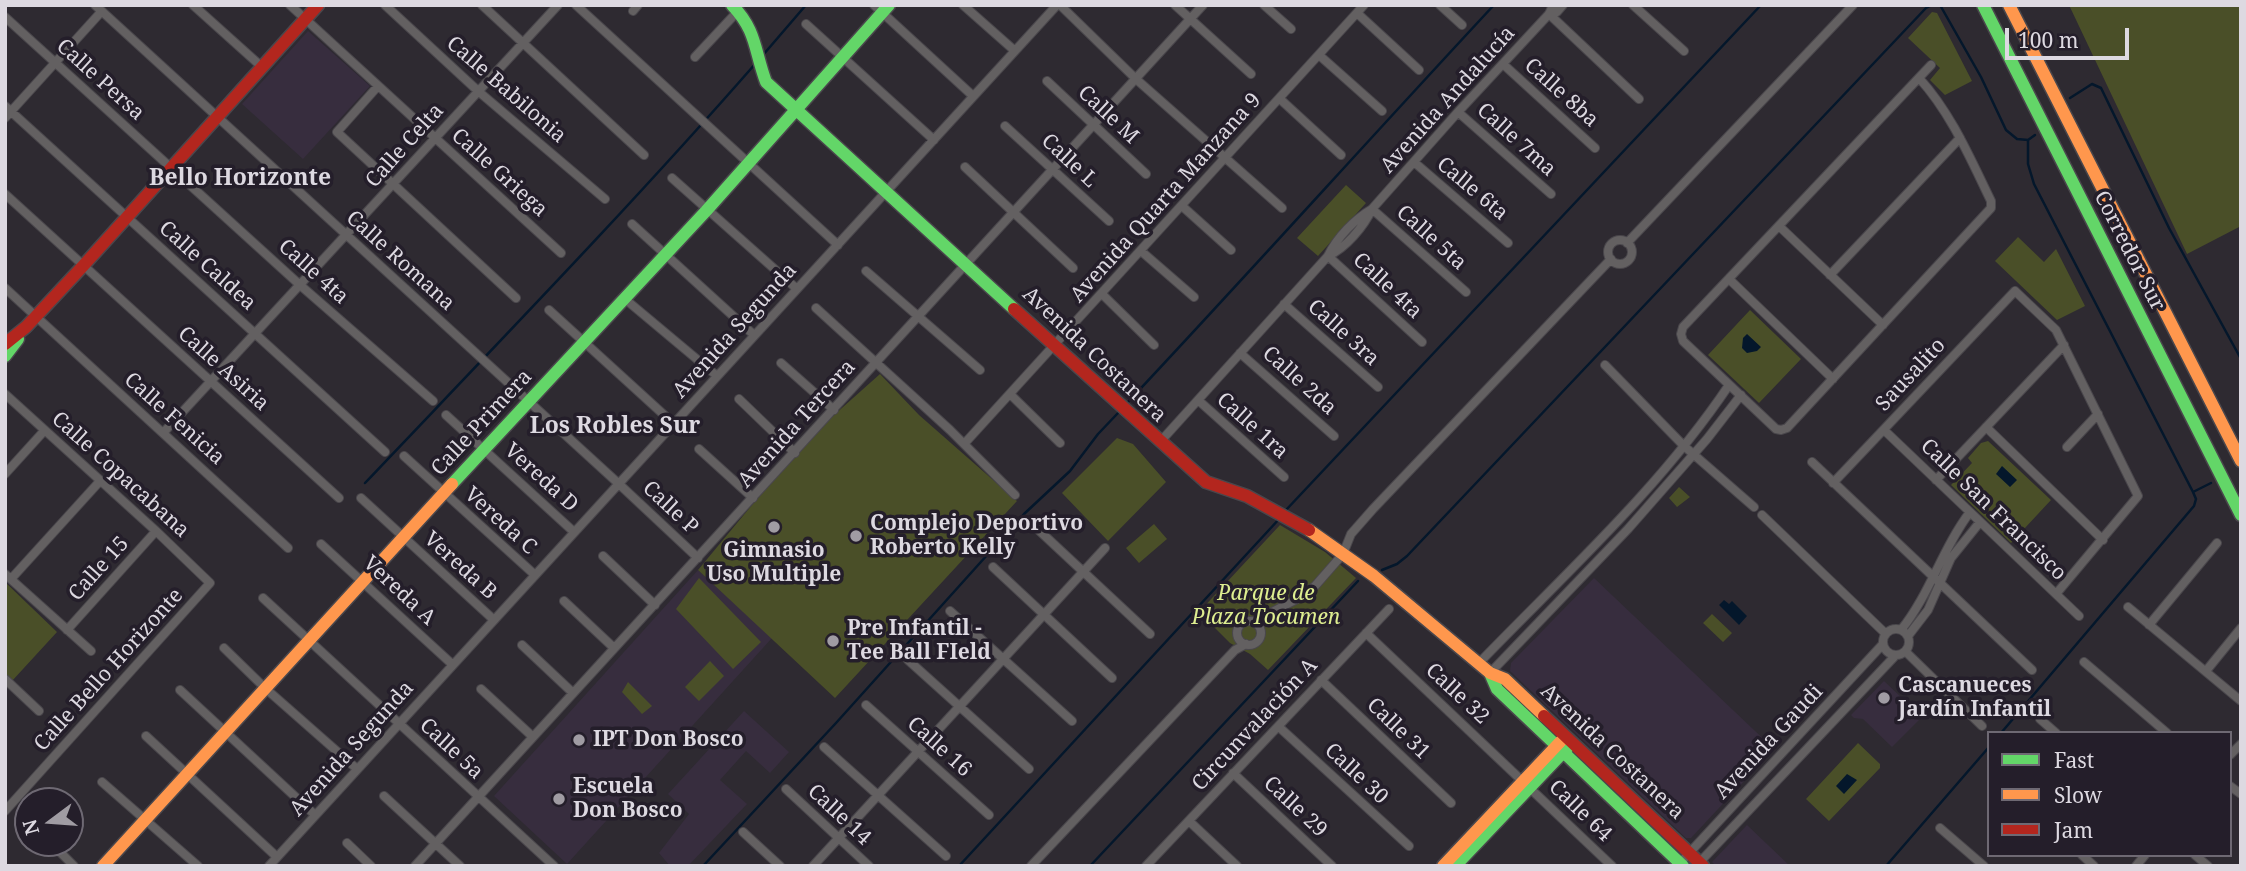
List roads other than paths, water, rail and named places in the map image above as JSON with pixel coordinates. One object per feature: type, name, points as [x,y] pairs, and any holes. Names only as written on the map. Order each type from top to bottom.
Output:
[{"type":"main road","points":[[5,356],[26,327],[318,5]]},
{"type":"main road","name":"Corredor Sur","points":[[1983,5],[2241,515]]},
{"type":"main road","name":"Corredor Sur","points":[[2009,5],[2241,461]]},
{"type":"main road","name":"Avenida Costanera","points":[[735,8],[752,28],[766,82],[1160,442],[1206,482],[1247,496],[1276,510],[1343,554],[1430,621],[1489,673],[1505,679],[1564,744],[1682,864]]},
{"type":"main road","name":"Calle Primera","points":[[103,866],[483,449],[666,256],[797,112],[882,8]]},
{"type":"main road","points":[[5,344],[26,327]]},
{"type":"main road","points":[[1443,866],[1564,744]]},
{"type":"main road","name":"Avenida Costanera","points":[[1564,744],[1697,862]]},
{"type":"main road","points":[[1455,866],[1526,784]]},
{"type":"street","points":[[193,5],[262,67]]},
{"type":"street","name":"Calle Griega","points":[[290,5],[561,253]]},
{"type":"street","name":"Calle Babilonia","points":[[385,5],[478,91],[605,199]]},
{"type":"street","points":[[482,5],[644,155]]},
{"type":"street","name":"Calle Celta","points":[[163,433],[558,5]]},
{"type":"street","points":[[576,5],[838,245]]},
{"type":"street","points":[[963,5],[1015,51]]},
{"type":"street","points":[[1058,5],[1136,79],[1282,208]]},
{"type":"street","name":"Avenida Segunda","points":[[269,866],[1058,5]]},
{"type":"street","points":[[1175,5],[1251,74]]},
{"type":"street","name":"Avenida Tercera","points":[[415,866],[1203,5]]},
{"type":"street","points":[[1264,5],[1291,29]]},
{"type":"street","name":"Avenida Quarta Manzana 9","points":[[964,444],[1364,5]]},
{"type":"street","points":[[1440,5],[1462,24]]},
{"type":"street","name":"Avenida Andalucía","points":[[1160,442],[1328,256],[1333,245],[1362,215],[1372,209],[1549,14],[1553,5]]},
{"type":"street","name":"Avenida Andalucía","points":[[1549,14],[1557,12],[1563,5]]},
{"type":"street","points":[[1633,5],[1684,51]]},
{"type":"street","points":[[1628,243],[1853,5]]},
{"type":"street","points":[[7,112],[55,63],[98,8]]},
{"type":"street","name":"Calle Romana","points":[[98,8],[528,401]]},
{"type":"street","points":[[695,57],[735,8]]},
{"type":"street","points":[[882,8],[973,96]]},
{"type":"street","points":[[1357,13],[1419,70]]},
{"type":"street","points":[[1549,14],[1639,99]]},
{"type":"street","name":"Calle Persa","points":[[5,17],[171,168]]},
{"type":"street","points":[[806,24],[934,140]]},
{"type":"street","points":[[1319,55],[1382,111]]},
{"type":"street","name":"Calle 8ba","points":[[1503,64],[1595,148]]},
{"type":"street","points":[[1919,78],[1937,97],[1960,138],[1991,201],[1991,208],[1787,428],[1776,429],[1683,341],[1683,327],[1931,65]]},
{"type":"street","name":"Calle M","points":[[1047,81],[1146,174]]},
{"type":"street","points":[[378,86],[337,132],[516,298]]},
{"type":"street","points":[[1280,99],[1340,155]]},
{"type":"street","name":"Calle Caldea","points":[[7,112],[127,216],[385,452]]},
{"type":"street","name":"Calle 7ma","points":[[1458,112],[1550,194]]},
{"type":"street","name":"Calle L","points":[[1005,126],[1109,221]]},
{"type":"street","points":[[1830,275],[1960,138]]},
{"type":"street","name":"Calle 6ta","points":[[1414,162],[1508,243]]},
{"type":"street","points":[[965,167],[1073,268]]},
{"type":"street","name":"Calle 4ta","points":[[171,168],[433,401]]},
{"type":"street","points":[[672,178],[797,289]]},
{"type":"street","points":[[5,194],[83,266]]},
{"type":"street","points":[[1182,206],[1231,250]]},
{"type":"street","name":"Calle 5ta","points":[[1372,209],[1466,292]]},
{"type":"street","points":[[632,225],[754,335]]},
{"type":"street","points":[[1779,226],[1883,325]]},
{"type":"street","points":[[1611,259],[1608,249],[1612,243],[1621,240],[1628,243]]},
{"type":"street","points":[[1611,259],[1622,263],[1628,260],[1631,253],[1628,243]]},
{"type":"street","points":[[1141,251],[1194,297]]},
{"type":"street","name":"Calle 4ta","points":[[1328,256],[1422,342]]},
{"type":"street","points":[[1234,650],[1237,630],[1242,623],[1256,624],[1307,593],[1343,554],[1351,534],[1611,259]]},
{"type":"street","name":"Calle Asiria","points":[[83,266],[339,498]]},
{"type":"street","points":[[866,271],[980,370]]},
{"type":"street","points":[[1729,279],[1833,379]]},
{"type":"street","points":[[5,288],[35,317]]},
{"type":"street","name":"Sausalito","points":[[1833,483],[2015,291],[2056,330],[2064,345]]},
{"type":"street","points":[[1102,294],[1154,345]]},
{"type":"street","points":[[625,299],[717,376]]},
{"type":"street","name":"Calle 3ra","points":[[1284,304],[1378,387]]},
{"type":"street","points":[[816,308],[1016,495]]},
{"type":"street","points":[[549,310],[674,424]]},
{"type":"street","name":"Calle Fenicia","points":[[35,317],[288,548]]},
{"type":"street","points":[[1936,480],[2064,345],[2138,496],[2056,594]]},
{"type":"street","name":"Calle 2da","points":[[1240,353],[1334,436]]},
{"type":"street","points":[[781,363],[834,410]]},
{"type":"street","points":[[1605,365],[1684,446],[1754,507]]},
{"type":"street","points":[[1479,663],[1618,519],[1684,446],[1730,385]]},
{"type":"street","name":"Calle Copacabana","points":[[5,394],[210,583]]},
{"type":"street","points":[[1010,395],[1060,443]]},
{"type":"street","points":[[1489,673],[1696,456],[1741,396]]},
{"type":"street","points":[[739,399],[795,453]]},
{"type":"street","name":"Calle 1ra","points":[[1198,400],[1284,477]]},
{"type":"street","name":"Calle P","points":[[528,401],[698,558]]},
{"type":"street","points":[[2067,447],[2098,414]]},
{"type":"street","name":"Vereda D","points":[[446,415],[575,532]]},
{"type":"street","points":[[1986,427],[2103,540]]},
{"type":"street","name":"Calle San Francisco","points":[[1884,430],[2079,616]]},
{"type":"street","points":[[5,474],[44,431]]},
{"type":"street","points":[[699,449],[753,498]]},
{"type":"street","name":"Vereda C","points":[[404,456],[534,575]]},
{"type":"street","points":[[1812,462],[2032,670]]},
{"type":"street","points":[[90,651],[8,576],[100,481]]},
{"type":"street","name":"Vereda B","points":[[361,498],[494,620]]},
{"type":"street","points":[[1906,652],[1909,646],[1904,633],[1950,540],[1970,512]]},
{"type":"street","points":[[1762,515],[1886,634]]},
{"type":"street","points":[[1618,519],[1628,529]]},
{"type":"street","points":[[1030,522],[1150,634]]},
{"type":"street","points":[[1904,633],[1928,610],[1959,547],[1980,522]]},
{"type":"street","name":"Calle 15","points":[[67,630],[156,531]]},
{"type":"street","points":[[2149,625],[2217,543]]},
{"type":"street","name":"Vereda A","points":[[321,544],[453,664]]},
{"type":"street","points":[[813,866],[1105,548]]},
{"type":"street","points":[[603,556],[655,605]]},
{"type":"street","points":[[993,568],[1112,678]]},
{"type":"street","name":"Calle Bello Horizonte","points":[[5,811],[210,583]]},
{"type":"street","name":"Calle 5a","points":[[263,598],[554,866]]},
{"type":"street","points":[[564,601],[614,648]]},
{"type":"street","points":[[2128,607],[2241,701]]},
{"type":"street","name":"Circunvalación A","points":[[1148,865],[1389,608]]},
{"type":"street","points":[[950,611],[1072,721]]},
{"type":"street","points":[[1031,866],[1234,650],[1254,643],[1259,638],[1256,624]]},
{"type":"street","points":[[2206,671],[2241,628]]},
{"type":"street","points":[[1904,633],[1893,629],[1886,634],[1883,644],[1892,655],[1906,652]]},
{"type":"street","name":"Calle 32","points":[[1366,633],[1526,784]]},
{"type":"street","points":[[1238,637],[1246,645]]},
{"type":"street","name":"Avenida Gaudi","points":[[1697,862],[1800,734],[1883,644]]},
{"type":"street","points":[[522,645],[573,693]]},
{"type":"street","points":[[224,648],[357,769]]},
{"type":"street","points":[[1906,652],[1983,726]]},
{"type":"street","name":"Avenida Gaudi","points":[[1682,864],[1697,862],[1872,681],[1892,655]]},
{"type":"street","points":[[908,660],[1030,769]]},
{"type":"street","points":[[2084,662],[2165,731]]},
{"type":"street","name":"Calle 31","points":[[1321,680],[1451,803]]},
{"type":"street","points":[[5,693],[9,682],[39,711]]},
{"type":"street","points":[[481,689],[533,737]]},
{"type":"street","points":[[180,690],[315,815]]},
{"type":"street","points":[[1829,702],[1840,714]]},
{"type":"street","name":"Calle 16","points":[[866,705],[989,815]]},
{"type":"street","points":[[2040,719],[2054,731]]},
{"type":"street","name":"Calle 30","points":[[1279,727],[1409,846]]},
{"type":"street","points":[[1800,734],[1813,742]]},
{"type":"street","points":[[146,736],[277,857]]},
{"type":"street","points":[[824,747],[946,856]]},
{"type":"street","name":"Calle 29","points":[[1233,773],[1332,866]]},
{"type":"street","points":[[102,782],[198,866]]},
{"type":"street","name":"Calle 64","points":[[1526,784],[1612,866]]},
{"type":"street","name":"Calle 14","points":[[786,789],[869,866]]},
{"type":"street","points":[[384,796],[460,866]]},
{"type":"street","points":[[1189,821],[1237,866]]},
{"type":"street","points":[[1940,828],[1984,866]]},
{"type":"street","points":[[743,832],[780,866]]},
{"type":"street","points":[[347,843],[371,866]]},
{"type":"water","points":[[1747,334],[1761,347],[1757,351],[1747,353],[1742,348],[1743,338]]},
{"type":"water","points":[[2002,466],[2017,480],[2010,487],[1996,474]]},
{"type":"water","points":[[1724,600],[1729,604],[1732,601],[1747,616],[1739,625],[1719,605]]},
{"type":"water","points":[[1847,774],[1857,780],[1844,794],[1836,786]]},
{"type":"waterway","points":[[763,55],[806,5]]},
{"type":"waterway","points":[[1128,402],[1494,5]]},
{"type":"waterway","points":[[1286,510],[1761,5]]},
{"type":"waterway","points":[[1382,570],[1407,556],[1926,8],[1932,5]]},
{"type":"waterway","points":[[1940,5],[1981,77],[2006,130],[2017,139],[2028,140],[2035,135]]},
{"type":"waterway","points":[[365,483],[612,223],[756,63]]},
{"type":"waterway","points":[[2070,98],[2092,84],[2101,88],[2169,228],[2241,359]]},
{"type":"waterway","points":[[2028,140],[2028,164],[2034,184],[2193,492]]},
{"type":"waterway","points":[[703,866],[1024,514],[1070,471],[1118,413]]},
{"type":"waterway","points":[[2003,731],[2194,506],[2196,499],[2193,492],[2211,483]]},
{"type":"waterway","points":[[959,866],[1280,518]]},
{"type":"waterway","points":[[1090,866],[1358,581]]},
{"type":"waterway","points":[[1886,866],[1987,749]]},
{"type":"place","name":"Gimnasio Uso Multiple","points":[[774,527]]},
{"type":"place","name":"Complejo Deportivo Roberto Kelly","points":[[856,536]]},
{"type":"place","name":"Pre Infantil - Tee Ball FIeld","points":[[833,641]]},
{"type":"place","name":"Cascanueces Jardín Infantil","points":[[1884,698]]},
{"type":"place","name":"IPT Don Bosco","points":[[579,740]]},
{"type":"place","name":"Escuela Don Bosco","points":[[559,799]]},
{"type":"district","name":"Bello Horizonte","points":[[240,178]]},
{"type":"district","name":"Los Robles Sur","points":[[615,426]]},
{"type":"park label","name":"Parque de Plaza Tocumen","points":[[1266,606]]}]
